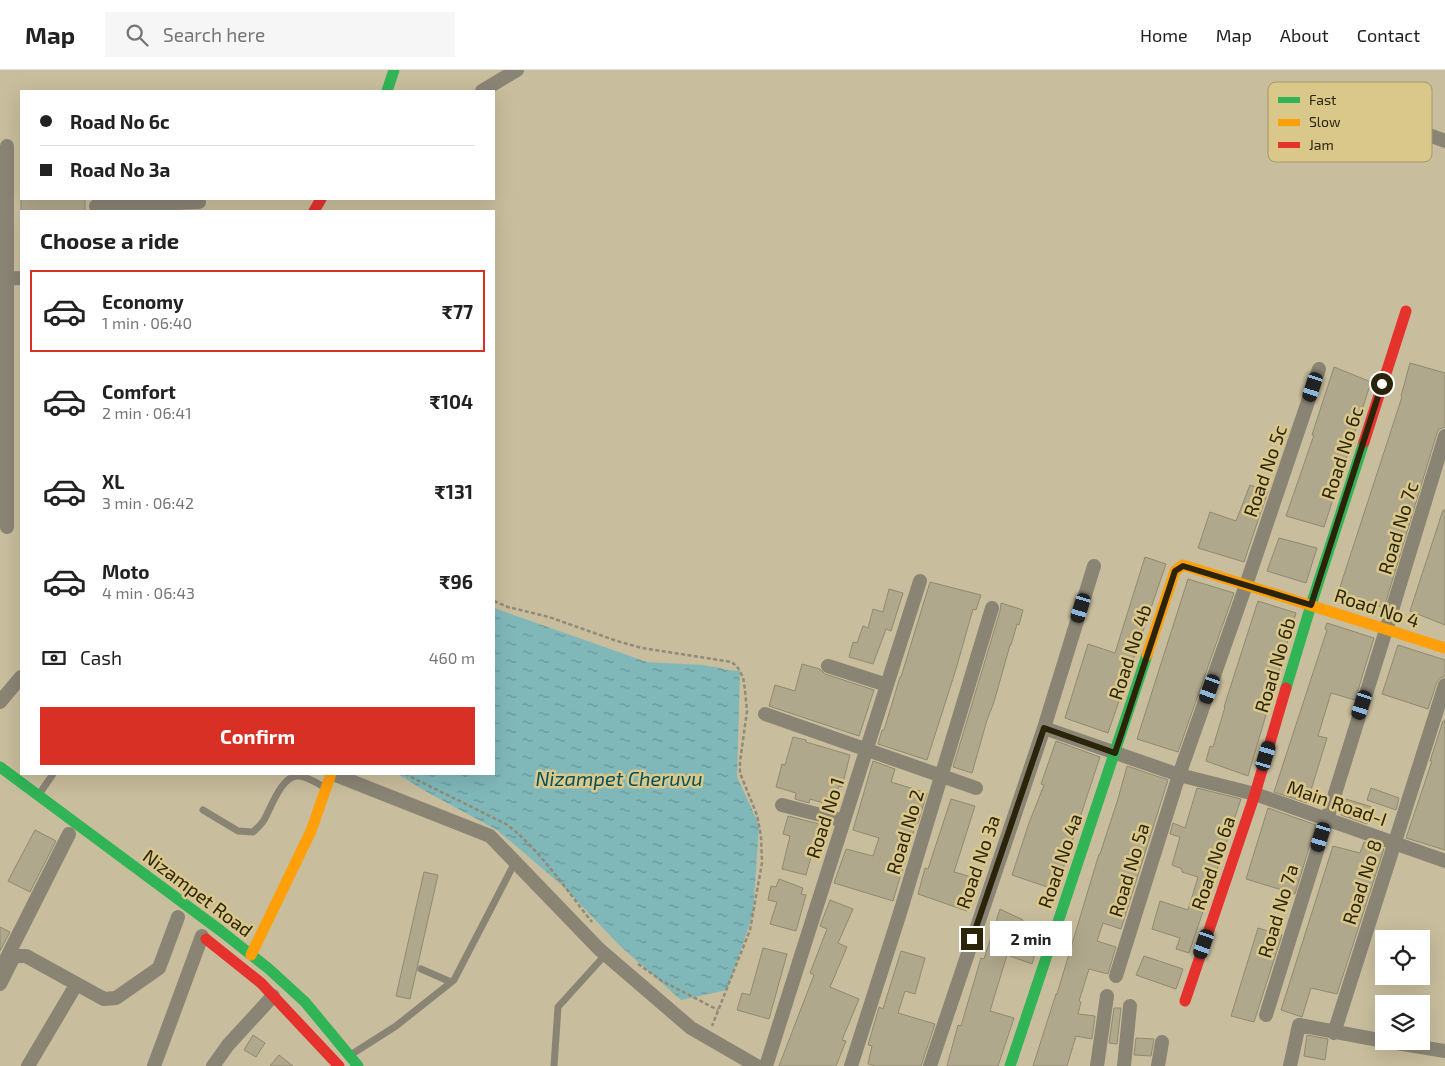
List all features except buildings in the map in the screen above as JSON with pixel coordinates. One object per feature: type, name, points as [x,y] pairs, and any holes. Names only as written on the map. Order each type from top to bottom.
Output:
[{"type":"street","points":[[387,90],[394,70]]},
{"type":"street","points":[[484,90],[517,70]]},
{"type":"street","points":[[1432,136],[1445,141]]},
{"type":"street","points":[[7,146],[4,197],[7,527]]},
{"type":"street","points":[[96,205],[199,202]]},
{"type":"street","points":[[4,278],[20,278]]},
{"type":"street","name":"Road No 6c","points":[[1311,605],[1406,311]]},
{"type":"street","name":"Road No 5c","points":[[1179,775],[1246,585],[1319,368]]},
{"type":"street","name":"Road No 7c","points":[[1326,819],[1445,436]]},
{"type":"street","name":"Road No 3a","points":[[930,1066],[1044,728],[1094,566]]},
{"type":"street","name":"Road No 4","points":[[1183,566],[1445,648]]},
{"type":"street","name":"Road No 4b","points":[[1115,753],[1175,571],[1183,566]]},
{"type":"street","name":"Road No 1","points":[[766,1066],[920,581]]},
{"type":"street","name":"Road No 6b","points":[[1254,794],[1311,605]]},
{"type":"street","name":"Road No 2","points":[[851,1066],[899,916],[992,608]]},
{"type":"street","points":[[828,666],[887,685]]},
{"type":"street","points":[[0,702],[20,678]]},
{"type":"street","name":"Road No 8","points":[[1334,1033],[1445,685]]},
{"type":"street","points":[[765,714],[976,788]]},
{"type":"street","name":"Main Road-I","points":[[1044,728],[1179,775],[1254,794],[1445,861]]},
{"type":"street","name":"Road No 4a","points":[[1010,1066],[1115,753]]},
{"type":"street","name":"Nizampet Road","points":[[0,767],[269,969],[305,1002],[358,1066]]},
{"type":"street","points":[[251,955],[311,832],[332,775]]},
{"type":"street","points":[[335,775],[490,836],[606,954],[691,1028],[757,1066]]},
{"type":"street","name":"Road No 5a","points":[[1116,976],[1179,775]]},
{"type":"street","name":"Road No 6a","points":[[1184,1001],[1254,794]]},
{"type":"street","points":[[782,805],[844,821]]},
{"type":"street","name":"Road No 7a","points":[[1266,1015],[1326,819]]},
{"type":"street","points":[[0,970],[69,834]]},
{"type":"street","points":[[0,984],[14,956],[19,955],[26,956],[104,999],[116,998],[159,968],[175,914]]},
{"type":"street","name":"Nizampet Road","points":[[175,914],[261,983],[339,1066]]},
{"type":"street","points":[[154,1066],[202,936]]},
{"type":"street","points":[[28,1066],[76,984]]},
{"type":"street","points":[[213,1066],[228,1045],[273,996]]},
{"type":"street","points":[[1097,1066],[1107,996]]},
{"type":"street","points":[[1124,1066],[1130,1006]]},
{"type":"street","points":[[302,1027],[316,1016]]},
{"type":"street","points":[[1290,1066],[1299,1025],[1375,1039]]},
{"type":"street","points":[[1158,1066],[1162,1042]]},
{"type":"street","points":[[1430,1048],[1445,1051]]},
{"type":"lane","points":[[38,795],[52,775]]},
{"type":"lane","points":[[203,810],[238,831],[253,832],[264,819],[284,783],[290,778],[301,776],[326,788]]},
{"type":"lane","points":[[349,1056],[396,1026],[454,980],[513,866]]},
{"type":"lane","points":[[554,1066],[558,1008],[606,954]]},
{"type":"lane","points":[[421,969],[451,982]]},
{"type":"path","points":[[495,600],[508,607],[549,617],[642,648],[722,659],[732,662],[738,668],[742,677],[747,711],[740,773],[758,816],[762,863],[750,930],[707,1037]]},
{"type":"path","points":[[407,775],[506,824],[514,830],[540,858],[594,924]]},
{"type":"path","points":[[638,964],[662,981],[718,1010]]},
{"type":"water","name":"Nizampet Cheruvu","points":[[495,608],[647,662],[702,665],[740,671],[737,777],[759,825],[753,914],[727,990],[681,1000],[618,944],[564,887],[497,830],[400,775],[495,775]]},
{"type":"traffic: fast","points":[[387,90],[394,70]]},
{"type":"traffic: fast","points":[[1286,688],[1364,442]]},
{"type":"traffic: fast","points":[[1010,1066],[1147,655]]},
{"type":"traffic: fast","points":[[0,767],[221,931],[269,969],[305,1002],[358,1066]]},
{"type":"traffic: slow","points":[[1147,655],[1175,571],[1183,565],[1445,648]]},
{"type":"traffic: slow","points":[[251,955],[311,831],[331,775]]},
{"type":"traffic: jam","points":[[315,210],[320,200]]},
{"type":"traffic: jam","points":[[1364,442],[1406,311]]},
{"type":"traffic: jam","points":[[1185,1001],[1255,794],[1286,688]]},
{"type":"traffic: jam","points":[[206,939],[261,983],[339,1066]]},
{"type":"route","points":[[972,939],[1044,728],[1115,753],[1157,623],[1175,571],[1178,568],[1183,566],[1311,605],[1382,384]]}]
